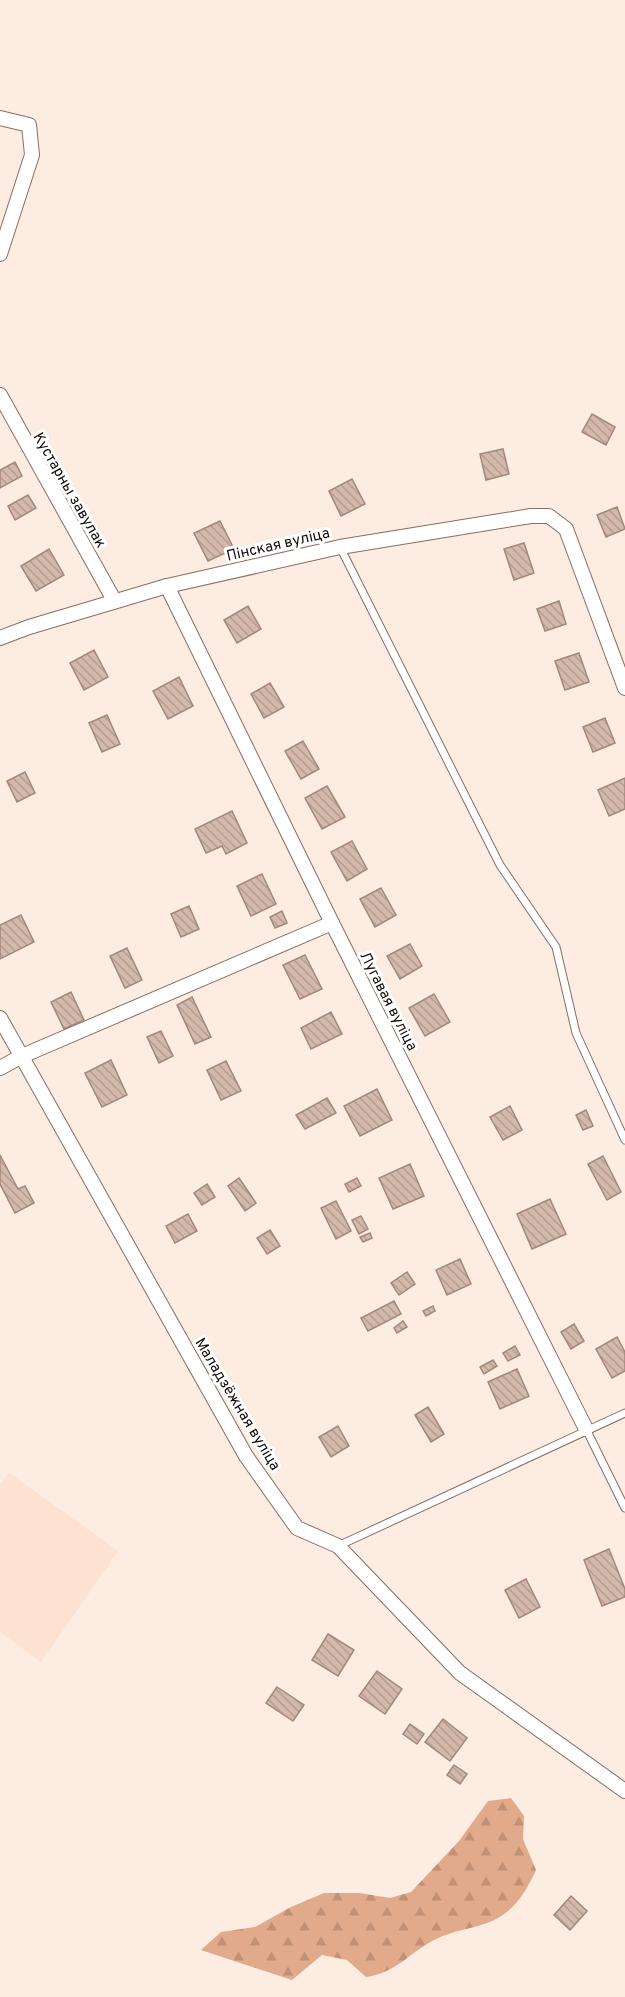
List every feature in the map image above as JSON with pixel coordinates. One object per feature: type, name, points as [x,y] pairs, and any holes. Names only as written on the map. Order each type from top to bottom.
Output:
[{"type":"street","points":[[0,118],[29,125],[32,155],[0,254]]},
{"type":"street","name":"Кустарны завулак","points":[[0,395],[114,600]]},
{"type":"street","name":"Пінская вуліца","points":[[0,638],[114,600],[166,586],[340,547],[531,516],[549,516],[566,529],[625,688]]},
{"type":"street","name":"Лугавая вуліца","points":[[166,586],[586,1429]]},
{"type":"street","points":[[0,1068],[22,1056],[332,923]]},
{"type":"street","name":"Маладзёжная вуліца","points":[[0,1018],[246,1456],[297,1528],[338,1546],[460,1673],[625,1791]]},
{"type":"lane","points":[[340,547],[501,865],[556,947],[576,1033],[625,1140]]},
{"type":"lane","points":[[338,1546],[586,1429],[625,1413]]},
{"type":"lane","points":[[586,1429],[625,1508]]},
{"type":"shaded area","points":[[9,1473],[118,1551],[41,1662],[0,1632],[0,1484]]},
{"type":"green space","points":[[511,1798],[524,1816],[523,1839],[536,1870],[519,1900],[507,1912],[492,1921],[441,1937],[425,1945],[394,1967],[377,1975],[366,1977],[347,1960],[322,1955],[292,1980],[201,1950],[221,1932],[255,1927],[291,1907],[324,1893],[359,1893],[390,1898],[411,1892],[459,1841],[488,1801]]},
{"type":"building","points":[[592,414],[615,427],[606,445],[582,432]]},
{"type":"building","points":[[503,449],[509,474],[486,480],[480,454]]},
{"type":"building","points":[[15,462],[22,476],[0,488],[0,470]]},
{"type":"building","points":[[352,479],[365,504],[341,516],[329,491]]},
{"type":"building","points":[[28,495],[36,508],[15,520],[8,506]]},
{"type":"building","points":[[617,507],[625,529],[606,537],[597,515]]},
{"type":"building","points":[[220,521],[234,549],[208,561],[194,533]]},
{"type":"building","points":[[524,543],[534,573],[514,580],[504,549]]},
{"type":"building","points":[[49,549],[64,575],[36,591],[21,566]]},
{"type":"building","points":[[559,601],[566,624],[545,631],[537,609]]},
{"type":"building","points":[[248,606],[261,629],[237,643],[224,620]]},
{"type":"building","points":[[94,650],[108,677],[84,690],[70,663]]},
{"type":"building","points":[[579,653],[589,682],[565,690],[555,661]]},
{"type":"building","points":[[179,677],[193,706],[168,719],[153,691]]},
{"type":"building","points":[[270,683],[284,707],[264,718],[251,694]]},
{"type":"building","points":[[107,715],[120,744],[102,752],[89,723]]},
{"type":"building","points":[[605,718],[615,743],[593,752],[583,727]]},
{"type":"building","points":[[303,741],[319,769],[301,779],[285,751]]},
{"type":"building","points":[[25,772],[35,793],[17,802],[7,781]]},
{"type":"building","points":[[625,778],[625,809],[609,816],[598,790]]},
{"type":"building","points":[[327,786],[345,817],[322,829],[305,798]]},
{"type":"building","points":[[232,811],[247,843],[226,854],[222,846],[206,853],[195,829]]},
{"type":"building","points":[[352,841],[367,869],[347,881],[331,852]]},
{"type":"building","points":[[262,874],[276,904],[251,916],[237,886]]},
{"type":"building","points":[[381,888],[396,915],[375,927],[360,899]]},
{"type":"building","points":[[189,906],[199,929],[181,937],[171,914]]},
{"type":"building","points":[[282,911],[287,923],[275,928],[270,917]]},
{"type":"building","points":[[21,915],[34,942],[0,959],[0,925]]},
{"type":"building","points":[[410,944],[422,966],[400,979],[387,956]]},
{"type":"building","points":[[127,948],[142,980],[125,988],[110,956]]},
{"type":"building","points":[[305,955],[322,989],[300,999],[283,965]]},
{"type":"building","points":[[71,992],[84,1020],[64,1029],[51,1002]]},
{"type":"building","points":[[434,994],[450,1022],[425,1036],[409,1008]]},
{"type":"building","points":[[192,997],[211,1037],[195,1044],[177,1005]]},
{"type":"building","points":[[331,1012],[342,1034],[311,1049],[301,1028]]},
{"type":"building","points":[[161,1031],[173,1056],[159,1063],[147,1037]]},
{"type":"building","points":[[111,1060],[127,1095],[102,1107],[85,1073]]},
{"type":"building","points":[[226,1061],[241,1091],[221,1100],[207,1070]]},
{"type":"building","points":[[377,1089],[392,1120],[360,1136],[344,1106]]},
{"type":"building","points":[[327,1098],[336,1113],[305,1129],[296,1115]]},
{"type":"building","points":[[510,1106],[522,1130],[503,1140],[490,1117]]},
{"type":"building","points":[[586,1110],[593,1126],[583,1130],[576,1115]]},
{"type":"building","points":[[0,1155],[18,1189],[25,1186],[34,1203],[15,1213],[0,1184]]},
{"type":"building","points":[[603,1156],[621,1192],[607,1200],[588,1164]]},
{"type":"building","points":[[410,1164],[424,1196],[393,1209],[379,1178]]},
{"type":"building","points":[[239,1178],[256,1203],[245,1211],[228,1186]]},
{"type":"building","points":[[357,1178],[361,1186],[349,1192],[345,1184]]},
{"type":"building","points":[[207,1184],[215,1197],[202,1205],[194,1193]]},
{"type":"building","points":[[550,1199],[566,1234],[532,1249],[517,1214]]},
{"type":"building","points":[[336,1201],[351,1231],[336,1239],[321,1208]]},
{"type":"building","points":[[188,1214],[197,1231],[175,1243],[166,1226]]},
{"type":"building","points":[[361,1216],[368,1229],[359,1234],[352,1220]]},
{"type":"building","points":[[270,1230],[280,1246],[267,1254],[257,1238]]},
{"type":"building","points":[[370,1233],[372,1238],[363,1242],[360,1237]]},
{"type":"building","points":[[460,1259],[471,1284],[447,1295],[436,1270]]},
{"type":"building","points":[[407,1272],[415,1284],[399,1295],[391,1283]]},
{"type":"building","points":[[394,1301],[401,1314],[368,1331],[361,1318]]},
{"type":"building","points":[[433,1306],[435,1311],[426,1316],[423,1311]]},
{"type":"building","points":[[403,1321],[407,1327],[397,1333],[394,1328]]},
{"type":"building","points":[[574,1324],[584,1341],[571,1349],[561,1332]]},
{"type":"building","points":[[617,1337],[625,1352],[625,1371],[612,1378],[596,1349]]},
{"type":"building","points":[[515,1346],[520,1355],[508,1361],[503,1353]]},
{"type":"building","points":[[493,1360],[497,1366],[484,1374],[480,1367]]},
{"type":"building","points":[[517,1369],[529,1396],[500,1409],[488,1382]]},
{"type":"building","points":[[428,1407],[444,1434],[431,1442],[415,1415]]},
{"type":"building","points":[[338,1426],[349,1446],[331,1457],[319,1437]]},
{"type":"building","points":[[609,1549],[625,1589],[625,1597],[602,1606],[584,1560]]},
{"type":"building","points":[[526,1579],[540,1607],[519,1618],[505,1590]]},
{"type":"building","points":[[328,1634],[354,1650],[338,1676],[312,1660]]},
{"type":"building","points":[[377,1671],[402,1689],[385,1714],[359,1696]]},
{"type":"building","points":[[277,1687],[304,1705],[293,1721],[266,1703]]},
{"type":"building","points":[[443,1719],[467,1738],[450,1761],[425,1742]]},
{"type":"building","points":[[410,1724],[424,1734],[417,1744],[403,1734]]},
{"type":"building","points":[[454,1765],[467,1774],[460,1784],[447,1775]]},
{"type":"building","points":[[571,1896],[587,1911],[570,1930],[554,1915]]}]
